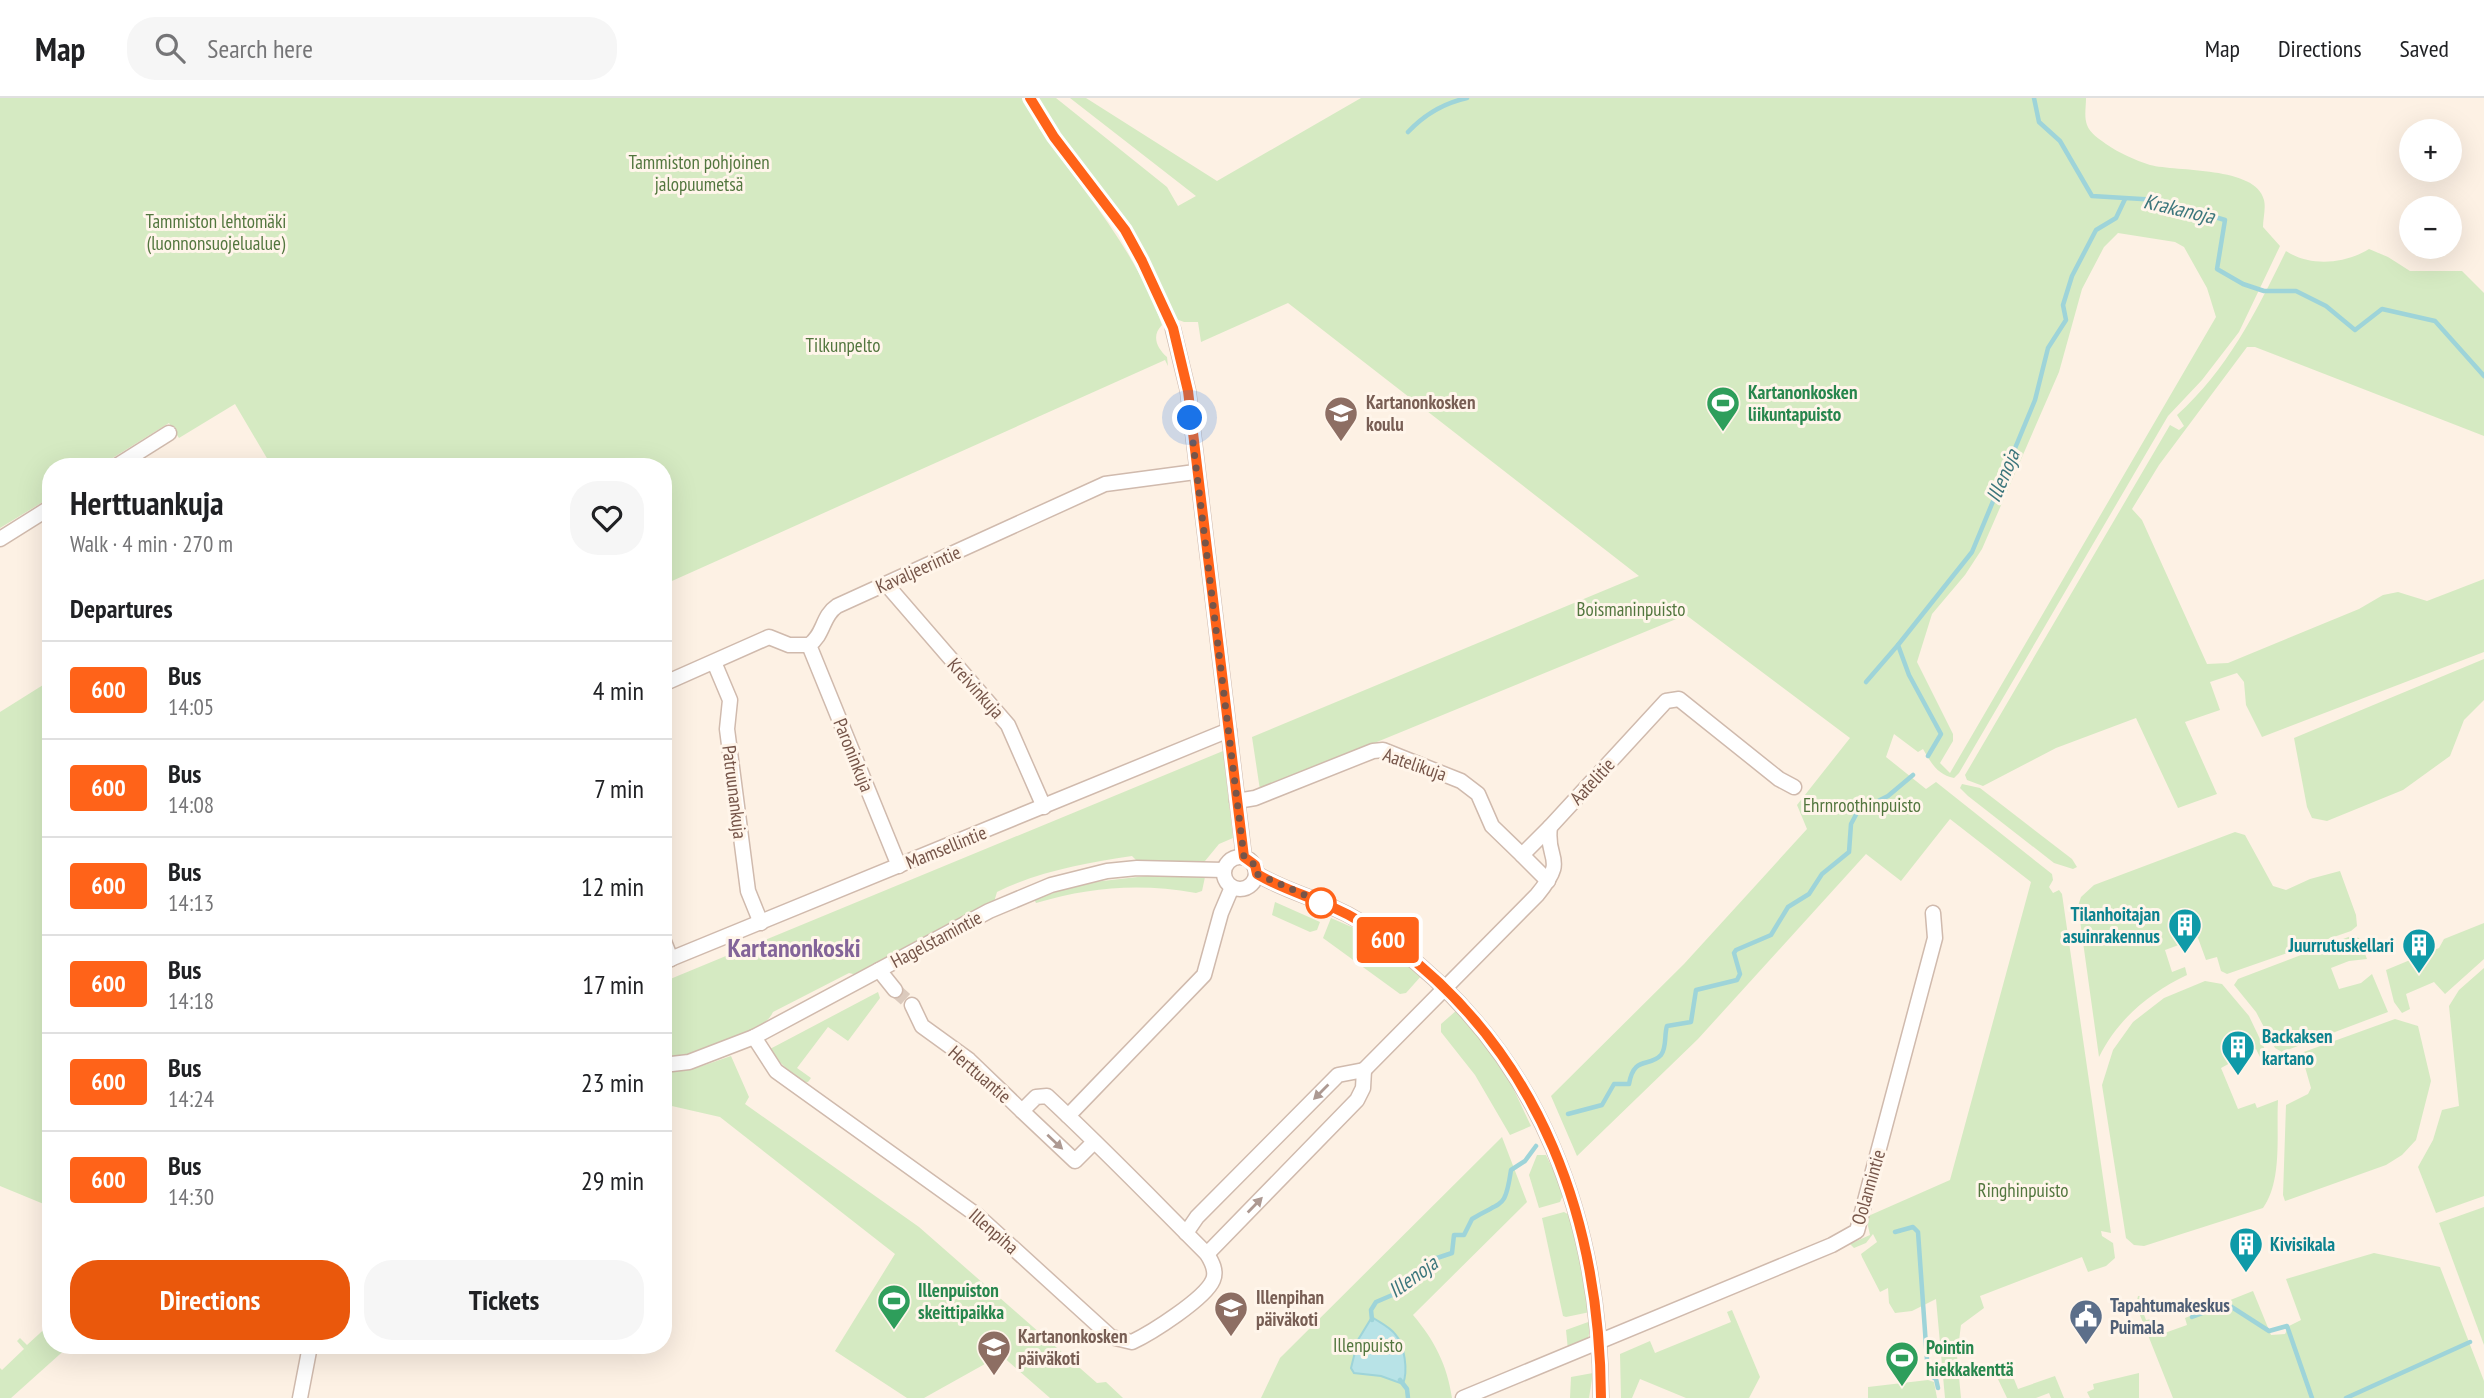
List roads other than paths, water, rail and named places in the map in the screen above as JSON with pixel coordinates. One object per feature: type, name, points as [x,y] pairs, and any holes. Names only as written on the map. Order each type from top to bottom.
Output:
[{"type":"street","points":[[1173,328],[1188,391],[1195,472],[1244,857]]},
{"type":"street","points":[[129,458],[169,433]]},
{"type":"street","name":"Kavaljeerintie","points":[[809,645],[821,633],[831,610],[1105,484],[1195,472]]},
{"type":"street","points":[[0,538],[42,512]]},
{"type":"street","name":"Kreivinkuja","points":[[886,584],[1008,725],[1044,807]]},
{"type":"street","points":[[672,680],[769,637],[789,645],[809,645]]},
{"type":"street","name":"Paroninkuja","points":[[809,645],[900,866]]},
{"type":"street","name":"Patruunankuja","points":[[714,662],[730,700],[727,729],[748,891],[761,923]]},
{"type":"street","name":"Aatelitie","points":[[1550,827],[1666,701],[1672,699],[1679,699],[1779,779],[1794,787]]},
{"type":"street","name":"Mamsellintie","points":[[672,959],[1229,730]]},
{"type":"street","name":"Aatelikuja","points":[[1237,801],[1255,798],[1373,751],[1383,750],[1461,781],[1478,794],[1492,826],[1548,881]]},
{"type":"street","points":[[1522,855],[1550,827]]},
{"type":"street","points":[[1364,1070],[1363,1088],[1357,1100],[1207,1254],[1186,1233],[1197,1217],[1338,1075],[1364,1070],[1548,881],[1556,860],[1549,840],[1550,827]]},
{"type":"street","points":[[1244,857],[1255,865],[1257,874],[1248,887],[1232,887],[1225,880],[1224,870],[1234,858],[1244,857]]},
{"type":"street","name":"Hagelstamintie","points":[[672,1064],[689,1062],[754,1037],[989,911],[1064,881],[1137,868],[1224,870]]},
{"type":"street","points":[[1257,874],[1353,917],[1397,947],[1446,988],[1495,1046],[1544,1123],[1562,1164],[1587,1251],[1601,1341],[1601,1398]]},
{"type":"street","points":[[1068,1116],[1203,975],[1221,913],[1232,887]]},
{"type":"street","name":"Oolannintie","points":[[1601,1341],[1832,1245],[1857,1231],[1935,938],[1933,913]]},
{"type":"street","points":[[879,970],[895,990]]},
{"type":"street","name":"Herttuantie","points":[[912,1005],[922,1026],[970,1060],[1075,1161],[1094,1142]]},
{"type":"street","name":"Illenpiha","points":[[754,1037],[776,1071],[978,1216],[1111,1337],[1132,1342],[1155,1330],[1205,1290],[1213,1280],[1214,1270],[1207,1254]]},
{"type":"street","name":"Herttuantie","points":[[1022,1111],[1036,1097],[1047,1096],[1186,1233]]},
{"type":"street","points":[[1463,1398],[1601,1341]]},
{"type":"street","points":[[300,1398],[308,1354]]},
{"type":"water","points":[[1372,1317],[1393,1331],[1401,1345],[1405,1365],[1403,1384],[1381,1376],[1354,1373],[1351,1368],[1358,1340]]},
{"type":"waterway","points":[[1408,132],[1434,111],[1467,98]]},
{"type":"waterway","name":"Krakanoja","points":[[2034,98],[2039,122],[2060,141],[2092,196],[2158,200],[2225,220],[2217,269],[2243,284],[2264,291],[2296,291],[2326,306],[2355,330],[2382,309],[2435,321],[2484,376]]},
{"type":"waterway","name":"Illenoja","points":[[1928,756],[1941,734],[1909,675],[1898,645],[1972,552],[2035,400],[2048,348],[2066,320],[2063,305],[2072,276],[2096,230],[2116,218],[2125,199]]},
{"type":"waterway","points":[[1866,682],[1898,645]]},
{"type":"waterway","name":"Illenoja","points":[[1568,1114],[1602,1105],[1614,1084],[1629,1084],[1634,1069],[1661,1055],[1667,1026],[1691,1022],[1696,990],[1737,980],[1740,974],[1734,953],[1736,950],[1771,935],[1788,907],[1809,894],[1822,874],[1849,852],[1851,824],[1858,811],[1888,796],[1913,775]]},
{"type":"waterway","name":"Illenoja","points":[[1372,1320],[1371,1310],[1376,1302],[1397,1293],[1431,1260],[1452,1253],[1454,1235],[1464,1235],[1472,1219],[1504,1199],[1511,1170],[1525,1161],[1536,1146]]},
{"type":"waterway","points":[[1895,1232],[1913,1227],[1918,1232],[1928,1374],[1936,1379],[1938,1388]]},
{"type":"waterway","points":[[2192,1317],[2227,1304],[2269,1331],[2287,1326],[2312,1398]]},
{"type":"waterway","points":[[2346,1398],[2470,1342]]},
{"type":"waterway","name":"Illenoja","points":[[1400,1380],[1407,1389],[1408,1398]]},
{"type":"tunnel","points":[[895,990],[912,1005]]},
{"type":"place","name":"Kartanonkosken liikuntapuisto","points":[[1723,433]]},
{"type":"place","name":"Kartanonkosken koulu","points":[[1341,443]]},
{"type":"place","name":"Tilanhoitajan asuinrakennus","points":[[2185,955]]},
{"type":"place","name":"Juurrutuskellari","points":[[2419,975]]},
{"type":"place","name":"Backaksen kartano","points":[[2238,1077]]},
{"type":"place","name":"Kivisikala","points":[[2246,1274]]},
{"type":"place","name":"Illenpuiston skeittipaikka","points":[[894,1331]]},
{"type":"place","name":"Illenpihan päiväkoti","points":[[1231,1338]]},
{"type":"place","name":"Tapahtumakeskus Puimala","points":[[2086,1346]]},
{"type":"place","name":"Kartanonkosken päiväkoti","points":[[994,1377]]},
{"type":"place","name":"Pointin hiekkakenttä","points":[[1902,1388]]},
{"type":"district","name":"Kartanonkoski","points":[[794,948]]},
{"type":"park label","name":"Tammiston pohjoinen jalopuumetsä","points":[[699,173]]},
{"type":"park label","name":"Tammiston lehtomäki (luonnonsuojelualue)","points":[[216,232]]},
{"type":"park label","name":"Tilkunpelto","points":[[843,345]]},
{"type":"park label","name":"Boismaninpuisto","points":[[1631,609]]},
{"type":"park label","name":"Ehrnroothinpuisto","points":[[1862,805]]},
{"type":"park label","name":"Ringhinpuisto","points":[[2023,1190]]},
{"type":"park label","name":"Illenpuisto","points":[[1368,1345]]}]
